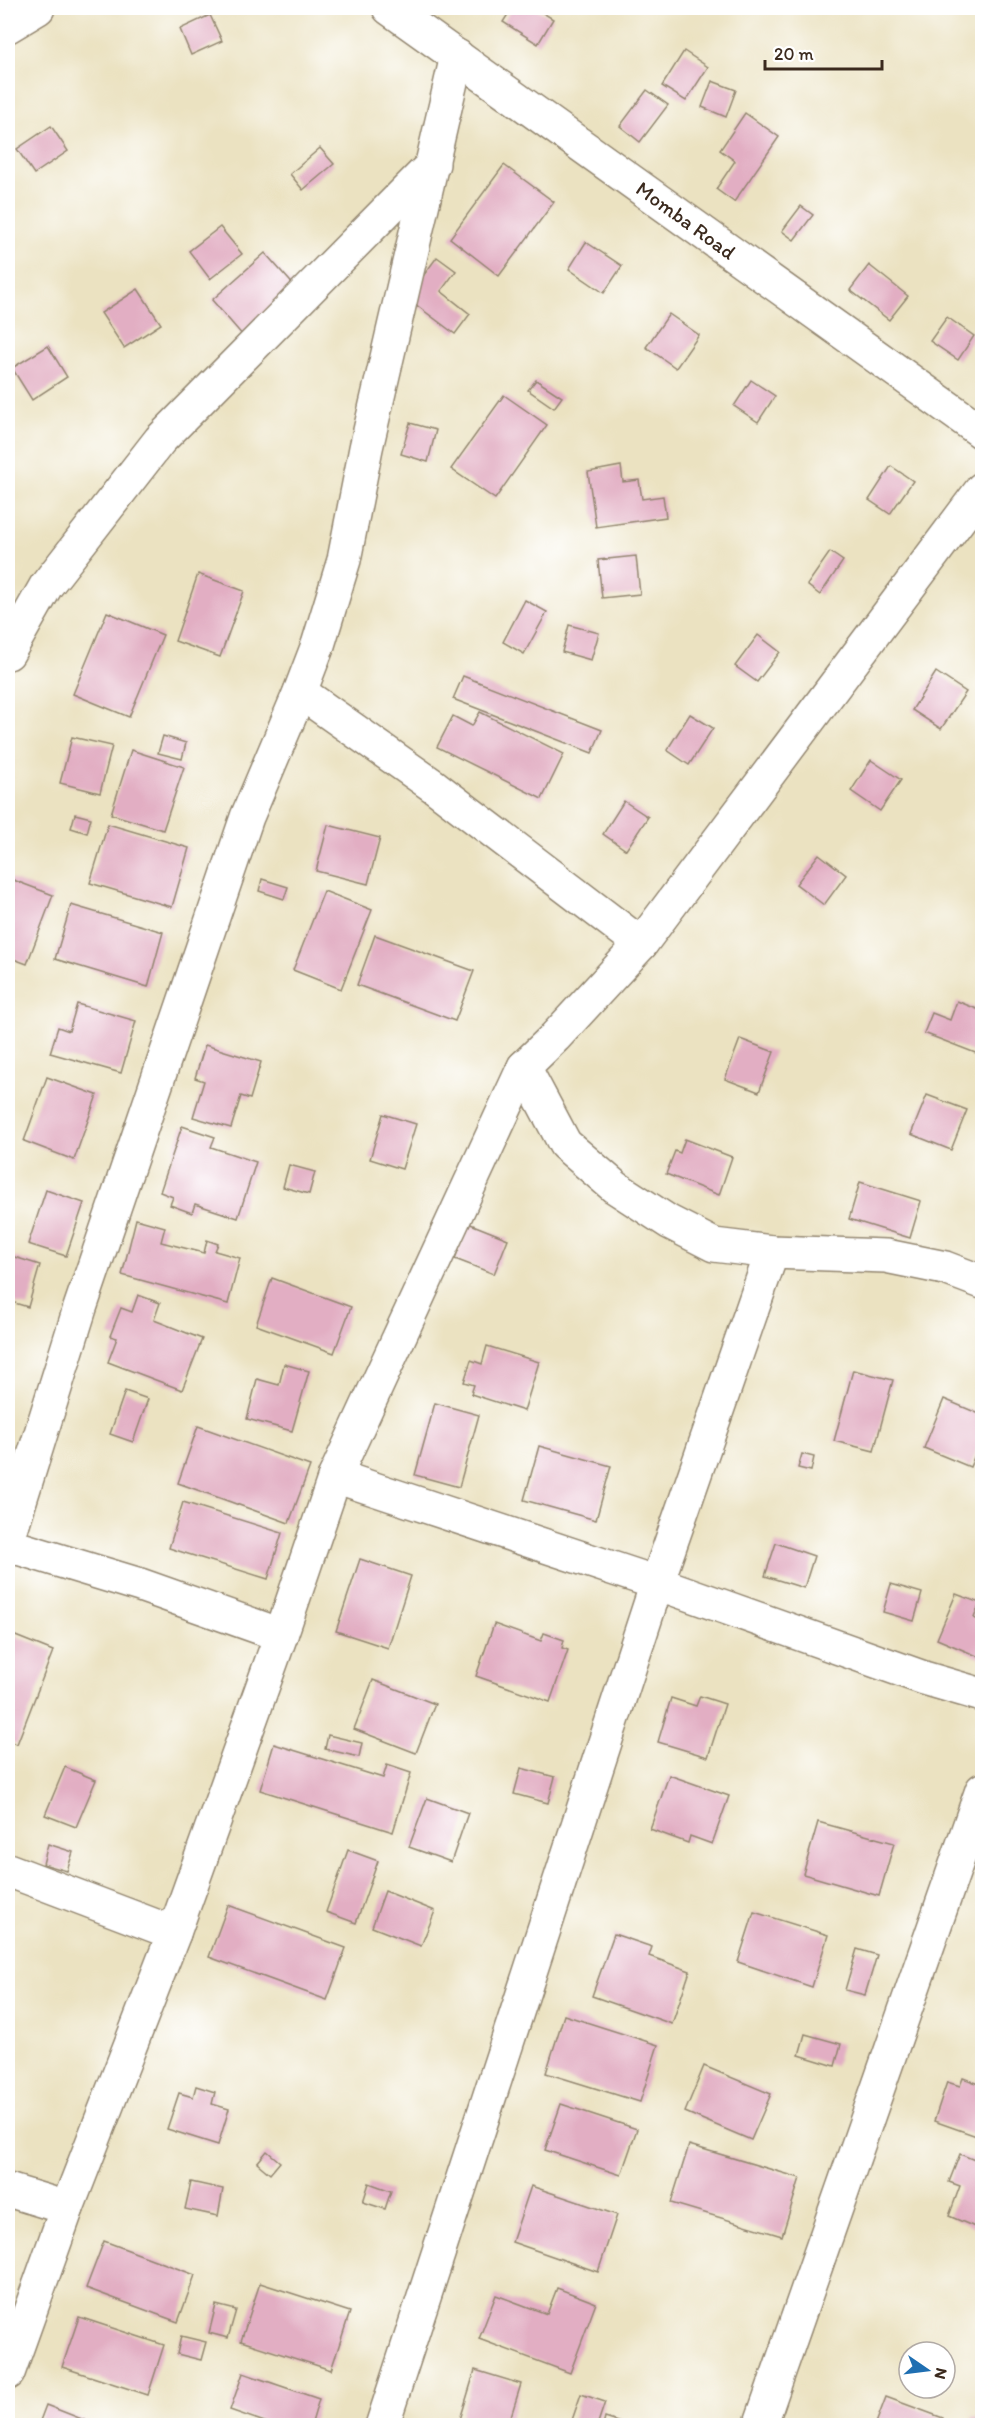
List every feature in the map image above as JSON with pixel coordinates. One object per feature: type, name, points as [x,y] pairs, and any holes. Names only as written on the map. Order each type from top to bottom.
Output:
[{"type":"street","points":[[8,26],[38,8]]},
{"type":"street","name":"Momba Road","points":[[389,8],[982,432]]},
{"type":"street","points":[[8,1539],[80,1308],[247,817],[300,693],[318,645],[344,560],[366,447],[457,56]]},
{"type":"street","points":[[8,653],[46,586],[160,440],[433,164]]},
{"type":"street","points":[[8,2373],[67,2208],[174,1933],[281,1635],[335,1476],[524,1067],[641,944],[982,489]]},
{"type":"street","points":[[300,693],[444,794],[641,944]]},
{"type":"street","points":[[524,1067],[565,1144],[615,1187],[669,1222],[714,1245],[772,1252],[886,1256],[945,1268],[982,1281]]},
{"type":"street","points":[[382,2426],[657,1583],[772,1252]]},
{"type":"street","points":[[335,1476],[657,1583],[914,1674],[982,1695]]},
{"type":"street","points":[[8,1545],[140,1585],[281,1635]]},
{"type":"street","points":[[760,2426],[982,1790]]},
{"type":"street","points":[[8,1870],[174,1933]]},
{"type":"street","points":[[8,2190],[67,2208]]},
{"type":"building","points":[[512,8],[535,8],[553,19],[538,44],[503,22]]},
{"type":"building","points":[[210,15],[222,41],[191,55],[180,29]]},
{"type":"building","points":[[684,51],[708,67],[686,101],[662,86]]},
{"type":"building","points":[[712,81],[736,90],[726,117],[702,107]]},
{"type":"building","points":[[647,90],[668,105],[640,142],[620,126]]},
{"type":"building","points":[[745,113],[779,137],[734,202],[716,189],[735,161],[720,150]]},
{"type":"building","points":[[51,126],[68,151],[34,174],[17,149]]},
{"type":"building","points":[[320,148],[334,164],[303,190],[290,174]]},
{"type":"building","points":[[504,165],[554,202],[499,276],[450,238]]},
{"type":"building","points":[[801,206],[813,215],[794,240],[782,231]]},
{"type":"building","points":[[220,227],[242,254],[210,279],[189,251]]},
{"type":"building","points":[[586,242],[622,266],[604,293],[569,269]]},
{"type":"building","points":[[265,253],[297,289],[244,337],[212,300]]},
{"type":"building","points":[[437,257],[456,271],[441,291],[470,314],[455,334],[407,298]]},
{"type":"building","points":[[869,265],[908,296],[889,320],[850,290]]},
{"type":"building","points":[[138,289],[161,324],[124,348],[101,313]]},
{"type":"building","points":[[669,314],[699,335],[676,368],[646,347]]},
{"type":"building","points":[[947,317],[974,336],[958,360],[930,341]]},
{"type":"building","points":[[48,346],[67,377],[32,400],[12,368]]},
{"type":"building","points":[[536,380],[562,397],[554,408],[528,390]]},
{"type":"building","points":[[751,380],[775,396],[758,422],[734,406]]},
{"type":"building","points":[[504,395],[547,425],[495,499],[451,469]]},
{"type":"building","points":[[410,423],[436,430],[428,462],[401,454]]},
{"type":"building","points":[[621,466],[623,482],[639,480],[642,499],[663,496],[666,517],[596,527],[588,472]]},
{"type":"building","points":[[891,466],[913,481],[890,514],[869,500]]},
{"type":"building","points":[[830,552],[843,561],[820,595],[807,585]]},
{"type":"building","points":[[636,556],[640,594],[602,598],[598,560]]},
{"type":"building","points":[[198,574],[244,591],[220,657],[175,641]]},
{"type":"building","points":[[525,600],[547,612],[524,654],[503,642]]},
{"type":"building","points":[[107,612],[163,635],[129,717],[73,694]]},
{"type":"building","points":[[569,625],[599,633],[591,660],[562,652]]},
{"type":"building","points":[[758,635],[780,652],[757,682],[735,666]]},
{"type":"building","points":[[936,672],[966,692],[941,729],[912,710]]},
{"type":"building","points":[[463,676],[602,730],[592,753],[453,699]]},
{"type":"building","points":[[480,712],[564,754],[542,799],[437,747],[453,716],[472,726]]},
{"type":"building","points":[[690,714],[713,728],[689,765],[667,750]]},
{"type":"building","points":[[163,736],[186,743],[182,759],[158,753]]},
{"type":"building","points":[[72,737],[112,746],[100,793],[60,783]]},
{"type":"building","points":[[131,750],[184,767],[163,830],[111,814]]},
{"type":"building","points":[[871,760],[901,780],[880,811],[851,791]]},
{"type":"building","points":[[624,801],[648,817],[626,850],[603,834]]},
{"type":"building","points":[[75,814],[91,818],[87,833],[71,828]]},
{"type":"building","points":[[108,824],[189,848],[172,907],[90,883]]},
{"type":"building","points":[[328,825],[380,838],[368,884],[316,871]]},
{"type":"building","points":[[819,854],[846,875],[824,905],[796,884]]},
{"type":"building","points":[[8,878],[53,895],[27,964],[8,957]]},
{"type":"building","points":[[262,879],[288,887],[284,899],[259,891]]},
{"type":"building","points":[[324,891],[372,910],[341,989],[293,970]]},
{"type":"building","points":[[71,905],[163,932],[148,987],[55,959]]},
{"type":"building","points":[[375,935],[474,971],[455,1021],[357,985]]},
{"type":"building","points":[[957,1001],[982,1011],[982,1041],[978,1054],[924,1033],[932,1013],[950,1020]]},
{"type":"building","points":[[77,1004],[136,1021],[121,1073],[50,1053],[58,1027],[69,1031]]},
{"type":"building","points":[[740,1039],[774,1052],[759,1092],[725,1079]]},
{"type":"building","points":[[205,1045],[261,1062],[250,1099],[241,1096],[231,1128],[193,1117],[204,1081],[195,1078]]},
{"type":"building","points":[[47,1077],[97,1095],[74,1160],[24,1141]]},
{"type":"building","points":[[927,1095],[967,1110],[951,1150],[911,1134]]},
{"type":"building","points":[[383,1114],[416,1124],[402,1169],[370,1159]]},
{"type":"building","points":[[182,1126],[215,1137],[211,1147],[256,1162],[238,1218],[195,1204],[192,1213],[170,1205],[173,1197],[160,1192]]},
{"type":"building","points":[[685,1139],[732,1157],[719,1195],[666,1174],[675,1151],[680,1153]]},
{"type":"building","points":[[289,1165],[315,1172],[309,1194],[283,1187]]},
{"type":"building","points":[[860,1182],[921,1201],[910,1238],[849,1219]]},
{"type":"building","points":[[46,1190],[84,1203],[66,1256],[28,1244]]},
{"type":"building","points":[[136,1219],[165,1227],[161,1242],[204,1253],[207,1240],[218,1244],[215,1251],[240,1258],[228,1304],[122,1275]]},
{"type":"building","points":[[468,1223],[508,1239],[494,1274],[455,1259]]},
{"type":"building","points":[[8,1255],[40,1265],[28,1307],[8,1301]]},
{"type":"building","points":[[272,1278],[351,1307],[334,1353],[256,1325]]},
{"type":"building","points":[[138,1295],[160,1303],[154,1320],[202,1339],[182,1390],[108,1362],[117,1338],[110,1336],[121,1308],[132,1312]]},
{"type":"building","points":[[487,1346],[539,1362],[524,1411],[471,1394],[474,1385],[464,1382],[471,1360],[482,1364]]},
{"type":"building","points":[[284,1364],[309,1371],[292,1431],[247,1419],[257,1379],[279,1385]]},
{"type":"building","points":[[853,1370],[893,1380],[874,1451],[834,1441]]},
{"type":"building","points":[[125,1391],[148,1399],[133,1442],[110,1434]]},
{"type":"building","points":[[944,1399],[982,1415],[982,1438],[970,1467],[924,1448]]},
{"type":"building","points":[[435,1403],[479,1415],[459,1487],[415,1475]]},
{"type":"building","points":[[198,1426],[310,1466],[289,1523],[178,1483]]},
{"type":"building","points":[[539,1446],[611,1466],[596,1520],[524,1500]]},
{"type":"building","points":[[802,1454],[814,1457],[811,1471],[798,1468]]},
{"type":"building","points":[[183,1502],[282,1533],[268,1579],[169,1548]]},
{"type":"building","points":[[776,1543],[814,1556],[804,1588],[765,1576]]},
{"type":"building","points":[[360,1559],[411,1576],[388,1648],[336,1631]]},
{"type":"building","points":[[891,1584],[922,1593],[914,1621],[883,1612]]},
{"type":"building","points":[[956,1594],[980,1603],[974,1618],[982,1622],[982,1658],[937,1639]]},
{"type":"building","points":[[494,1624],[541,1641],[544,1633],[564,1640],[562,1648],[568,1650],[550,1702],[476,1676]]},
{"type":"building","points":[[8,1633],[53,1651],[17,1744],[8,1741]]},
{"type":"building","points":[[373,1680],[435,1704],[416,1753],[354,1729]]},
{"type":"building","points":[[700,1696],[725,1704],[708,1757],[658,1742],[671,1698],[696,1706]]},
{"type":"building","points":[[328,1735],[362,1743],[359,1757],[325,1749]]},
{"type":"building","points":[[274,1744],[383,1778],[387,1765],[411,1773],[393,1832],[260,1790]]},
{"type":"building","points":[[65,1767],[96,1780],[76,1827],[45,1815]]},
{"type":"building","points":[[521,1768],[555,1777],[548,1803],[514,1794]]},
{"type":"building","points":[[669,1775],[729,1796],[712,1844],[690,1836],[688,1843],[650,1829]]},
{"type":"building","points":[[427,1798],[468,1813],[451,1862],[409,1847]]},
{"type":"building","points":[[818,1822],[894,1843],[879,1896],[803,1874]]},
{"type":"building","points":[[48,1844],[73,1852],[67,1871],[43,1864]]},
{"type":"building","points":[[348,1850],[378,1861],[356,1923],[326,1912]]},
{"type":"building","points":[[385,1891],[435,1911],[421,1946],[372,1927]]},
{"type":"building","points":[[228,1905],[346,1948],[327,2000],[209,1957]]},
{"type":"building","points":[[754,1912],[828,1935],[812,1987],[738,1962]]},
{"type":"building","points":[[614,1934],[652,1947],[649,1956],[690,1971],[672,2024],[592,1996]]},
{"type":"building","points":[[857,1949],[877,1955],[865,1995],[845,1990]]},
{"type":"building","points":[[564,2015],[658,2045],[640,2102],[546,2073]]},
{"type":"building","points":[[805,2034],[841,2044],[835,2066],[799,2055]]},
{"type":"building","points":[[704,2066],[771,2094],[751,2140],[685,2112]]},
{"type":"building","points":[[963,2078],[982,2085],[982,2138],[934,2121],[947,2082],[960,2086]]},
{"type":"building","points":[[196,2086],[215,2092],[212,2104],[229,2109],[218,2145],[167,2129],[179,2093],[193,2097]]},
{"type":"building","points":[[561,2104],[637,2129],[621,2175],[545,2150]]},
{"type":"building","points":[[689,2145],[800,2178],[782,2236],[671,2203]]},
{"type":"building","points":[[267,2151],[280,2162],[270,2174],[257,2163]]},
{"type":"building","points":[[960,2154],[982,2163],[982,2230],[949,2216],[960,2186],[949,2182]]},
{"type":"building","points":[[191,2182],[223,2189],[218,2216],[185,2209]]},
{"type":"building","points":[[369,2183],[391,2191],[385,2209],[363,2202]]},
{"type":"building","points":[[531,2186],[617,2215],[598,2272],[512,2242]]},
{"type":"building","points":[[104,2241],[195,2275],[178,2322],[86,2288]]},
{"type":"building","points":[[260,2283],[350,2312],[331,2370],[241,2341]]},
{"type":"building","points":[[557,2288],[596,2303],[570,2373],[479,2339],[496,2295],[547,2314]]},
{"type":"building","points":[[216,2305],[236,2310],[228,2338],[209,2333]]},
{"type":"building","points":[[79,2317],[164,2345],[148,2395],[62,2367]]},
{"type":"building","points":[[181,2336],[206,2342],[201,2360],[177,2354]]},
{"type":"building","points":[[475,2370],[521,2384],[508,2426],[466,2426],[459,2423]]},
{"type":"building","points":[[243,2373],[319,2399],[311,2426],[276,2426],[230,2410]]},
{"type":"building","points":[[581,2394],[605,2402],[597,2426],[570,2426]]},
{"type":"building","points":[[886,2397],[943,2418],[941,2426],[875,2426]]},
{"type":"building","points":[[46,2405],[97,2425],[97,2426],[38,2426]]},
{"type":"building","points":[[973,2416],[982,2420],[982,2426],[970,2426]]},
{"type":"building","points":[[605,2418],[627,2425],[627,2426],[603,2426]]}]
